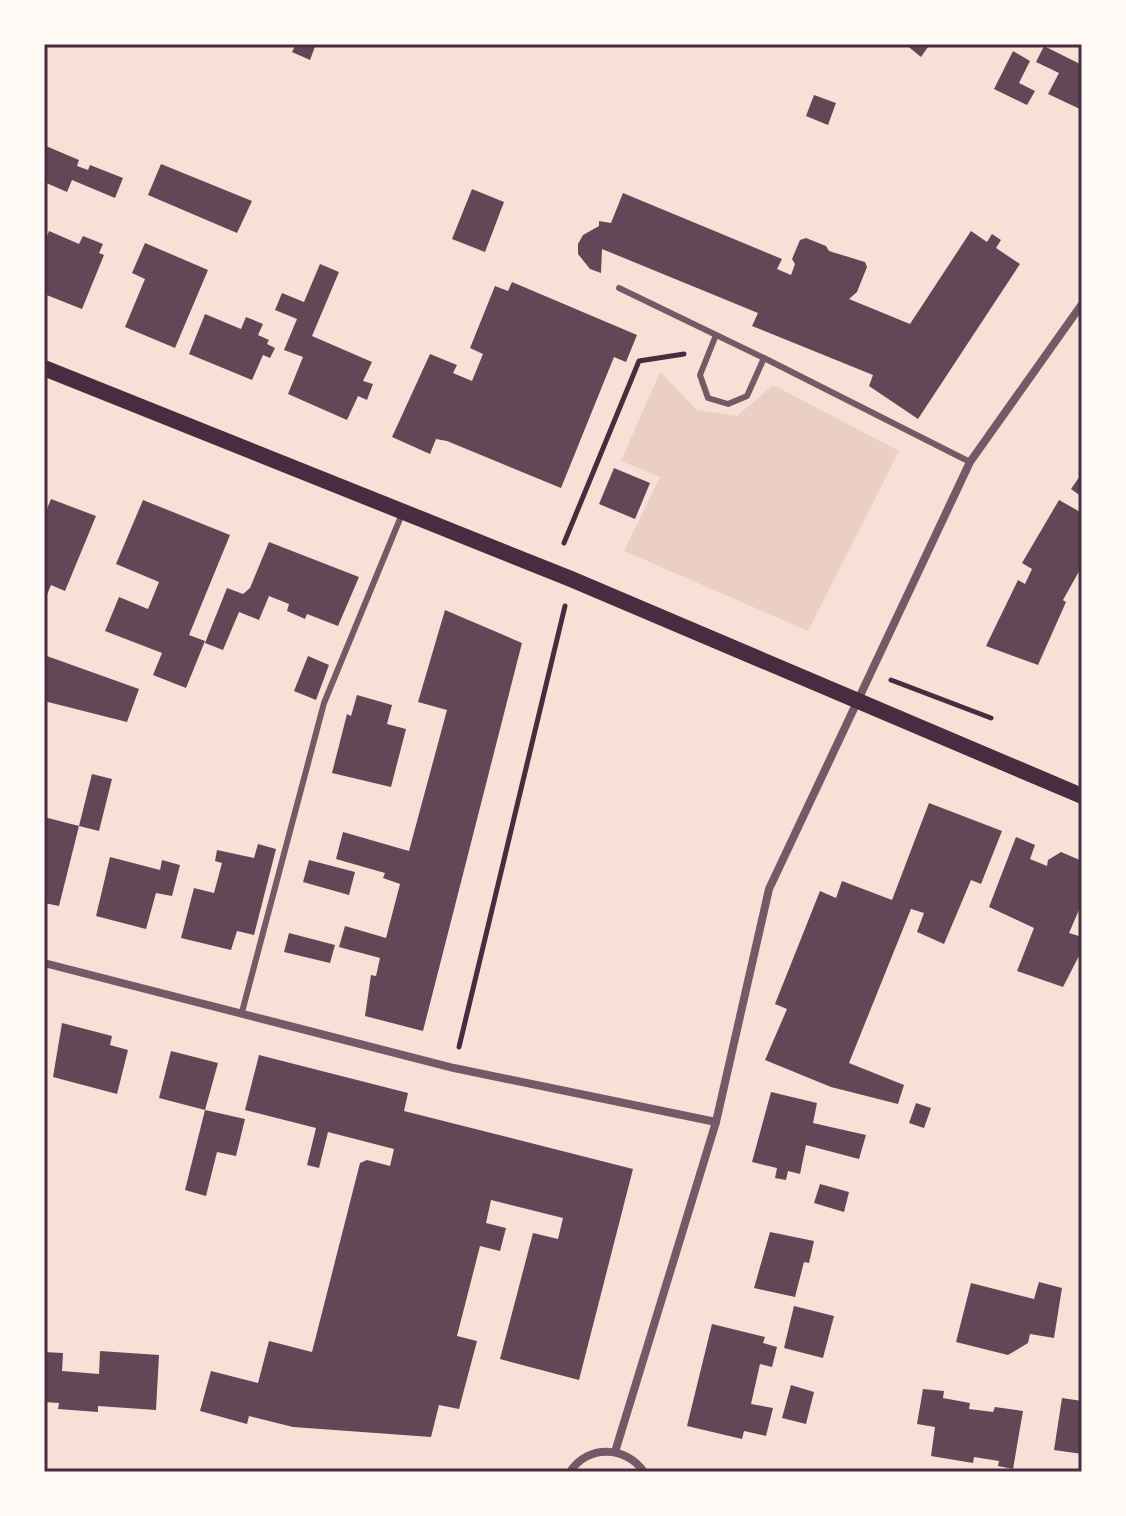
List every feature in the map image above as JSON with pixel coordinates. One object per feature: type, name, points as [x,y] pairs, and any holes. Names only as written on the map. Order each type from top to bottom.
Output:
[{"type":"main road","points":[[44,368],[403,512],[1082,796]]},
{"type":"street","points":[[615,1452],[716,1122],[769,889],[855,700],[970,462],[1082,304]]},
{"type":"street","points":[[44,963],[454,1068],[716,1122]]},
{"type":"street","points":[[570,1472],[584,1457],[599,1451],[627,1456],[644,1472]]},
{"type":"lane","points":[[619,288],[970,462]]},
{"type":"lane","points":[[716,335],[700,375],[708,398],[728,404],[747,396],[764,358]]},
{"type":"lane","points":[[242,1012],[324,703],[403,512]]},
{"type":"path","points":[[564,543],[639,361],[678,353]]},
{"type":"path","points":[[454,1068],[565,609]]},
{"type":"path","points":[[869,671],[991,718]]},
{"type":"shaded area","points":[[660,372],[697,410],[737,416],[773,385],[899,451],[808,631],[624,551],[660,477],[621,461]]},
{"type":"building","points":[[289,44],[316,44],[310,60],[292,52],[295,46]]},
{"type":"building","points":[[905,44],[930,44],[921,57]]},
{"type":"building","points":[[1044,46],[1080,64],[1082,60],[1082,110],[1048,94],[1059,73],[1036,62]]},
{"type":"building","points":[[1013,51],[1030,61],[1019,83],[1035,91],[1027,105],[994,89]]},
{"type":"building","points":[[814,95],[836,103],[828,125],[806,116]]},
{"type":"building","points":[[46,146],[79,160],[77,166],[88,170],[90,165],[123,178],[115,198],[72,180],[67,192],[44,182]]},
{"type":"building","points":[[161,164],[252,201],[237,233],[148,195]]},
{"type":"building","points":[[472,189],[504,202],[485,252],[452,239]]},
{"type":"building","points":[[623,193],[782,259],[777,269],[791,275],[795,264],[792,259],[800,240],[806,238],[826,246],[829,251],[865,262],[867,267],[857,292],[849,299],[910,324],[971,231],[987,242],[992,234],[1001,240],[996,248],[1020,264],[918,419],[869,386],[873,375],[752,326],[758,313],[602,249],[601,273],[590,269],[578,254],[578,244],[583,235],[599,226],[599,221],[611,223]]},
{"type":"building","points":[[49,231],[79,244],[83,236],[103,244],[99,253],[104,255],[82,309],[44,294],[44,244]]},
{"type":"building","points":[[145,243],[208,270],[175,348],[125,327],[145,279],[132,273]]},
{"type":"building","points":[[320,264],[339,272],[312,336],[372,362],[363,381],[373,384],[367,400],[358,396],[347,420],[288,394],[303,357],[284,350],[297,319],[275,310],[282,293],[304,302]]},
{"type":"building","points":[[512,282],[637,335],[626,362],[614,357],[561,488],[447,441],[436,439],[430,454],[392,437],[430,354],[457,365],[453,373],[472,381],[483,354],[470,348],[495,286],[508,291]]},
{"type":"building","points":[[205,314],[241,329],[246,317],[263,324],[258,335],[269,340],[267,344],[275,348],[270,358],[263,355],[252,380],[189,354]]},
{"type":"building","points":[[614,468],[650,483],[635,519],[599,504]]},
{"type":"building","points":[[1082,473],[1082,497],[1071,489]]},
{"type":"building","points":[[51,499],[96,516],[65,591],[51,585],[44,602],[44,516]]},
{"type":"building","points":[[143,500],[230,535],[189,635],[205,641],[186,688],[153,675],[162,653],[105,631],[119,597],[148,609],[159,582],[116,564]]},
{"type":"building","points":[[1059,500],[1082,513],[1082,566],[1063,600],[1066,602],[1038,665],[986,646],[1018,580],[1025,584],[1032,569],[1022,563]]},
{"type":"building","points":[[269,542],[359,577],[338,626],[307,614],[305,619],[287,611],[289,604],[269,596],[259,620],[239,612],[223,650],[205,643],[227,588],[243,594],[250,588]]},
{"type":"building","points":[[445,610],[522,643],[423,1031],[365,1016],[371,975],[376,976],[380,958],[339,947],[345,926],[386,938],[400,884],[383,878],[385,873],[336,859],[343,832],[409,851],[447,710],[418,702]]},
{"type":"building","points":[[44,655],[139,689],[127,722],[44,701]]},
{"type":"building","points":[[308,656],[329,665],[316,700],[294,691]]},
{"type":"building","points":[[357,695],[392,705],[387,724],[406,729],[391,787],[332,773],[347,714],[351,716]]},
{"type":"building","points":[[92,774],[112,779],[99,831],[79,826]]},
{"type":"building","points":[[929,803],[1002,831],[981,884],[971,880],[944,944],[917,932],[924,913],[911,909],[849,1063],[904,1085],[898,1104],[831,1087],[765,1060],[787,1009],[775,1004],[820,891],[836,898],[842,881],[892,900]]},
{"type":"building","points":[[44,817],[79,826],[59,906],[44,903]]},
{"type":"building","points":[[1016,837],[1035,845],[1030,859],[1047,866],[1048,860],[1061,852],[1082,861],[1082,903],[1069,933],[1082,937],[1082,950],[1063,987],[1017,971],[1034,928],[989,907]]},
{"type":"building","points":[[258,844],[276,849],[254,935],[237,931],[231,950],[181,938],[194,888],[214,893],[222,863],[215,861],[217,850],[254,858]]},
{"type":"building","points":[[110,857],[160,870],[162,860],[180,865],[172,896],[156,893],[146,929],[96,916]]},
{"type":"building","points":[[309,860],[355,872],[349,895],[303,882]]},
{"type":"building","points":[[289,933],[335,945],[330,963],[284,952]]},
{"type":"building","points":[[62,1023],[112,1036],[110,1045],[128,1050],[117,1094],[53,1077]]},
{"type":"building","points":[[171,1051],[218,1063],[205,1110],[159,1098]]},
{"type":"building","points":[[259,1055],[408,1093],[404,1111],[633,1169],[579,1380],[500,1359],[533,1233],[558,1239],[563,1218],[491,1200],[486,1223],[506,1228],[500,1251],[480,1246],[457,1336],[477,1341],[459,1409],[439,1405],[431,1437],[293,1427],[249,1416],[247,1424],[200,1411],[211,1371],[258,1383],[269,1341],[312,1352],[360,1163],[367,1160],[390,1166],[394,1149],[328,1132],[319,1168],[307,1165],[316,1128],[245,1110]]},
{"type":"building","points":[[771,1092],[817,1103],[813,1123],[866,1135],[859,1159],[806,1145],[800,1174],[788,1171],[786,1180],[775,1178],[777,1168],[752,1162]]},
{"type":"building","points":[[916,1103],[931,1108],[924,1128],[909,1123]]},
{"type":"building","points":[[205,1110],[245,1119],[236,1156],[217,1152],[206,1196],[185,1190]]},
{"type":"building","points":[[820,1184],[849,1192],[844,1212],[814,1203]]},
{"type":"building","points":[[770,1232],[814,1241],[809,1263],[804,1262],[795,1297],[754,1288]]},
{"type":"building","points":[[1039,1282],[1062,1288],[1054,1338],[1030,1334],[1028,1343],[1008,1355],[956,1342],[971,1283],[1034,1299]]},
{"type":"building","points":[[794,1306],[834,1316],[823,1358],[784,1348]]},
{"type":"building","points":[[712,1324],[765,1337],[763,1343],[777,1347],[772,1367],[760,1364],[751,1404],[773,1408],[766,1436],[744,1431],[742,1439],[687,1426]]},
{"type":"building","points":[[100,1351],[159,1355],[156,1410],[98,1406],[98,1412],[58,1409],[59,1403],[44,1402],[44,1352],[63,1353],[62,1371],[99,1374]]},
{"type":"building","points":[[791,1385],[814,1392],[806,1424],[782,1418]]},
{"type":"building","points":[[923,1389],[944,1391],[943,1398],[970,1403],[969,1409],[993,1412],[995,1407],[1023,1411],[1013,1469],[998,1466],[999,1461],[974,1457],[973,1463],[931,1456],[935,1427],[917,1424]]},
{"type":"building","points":[[1062,1398],[1082,1401],[1082,1454],[1054,1450]]}]
